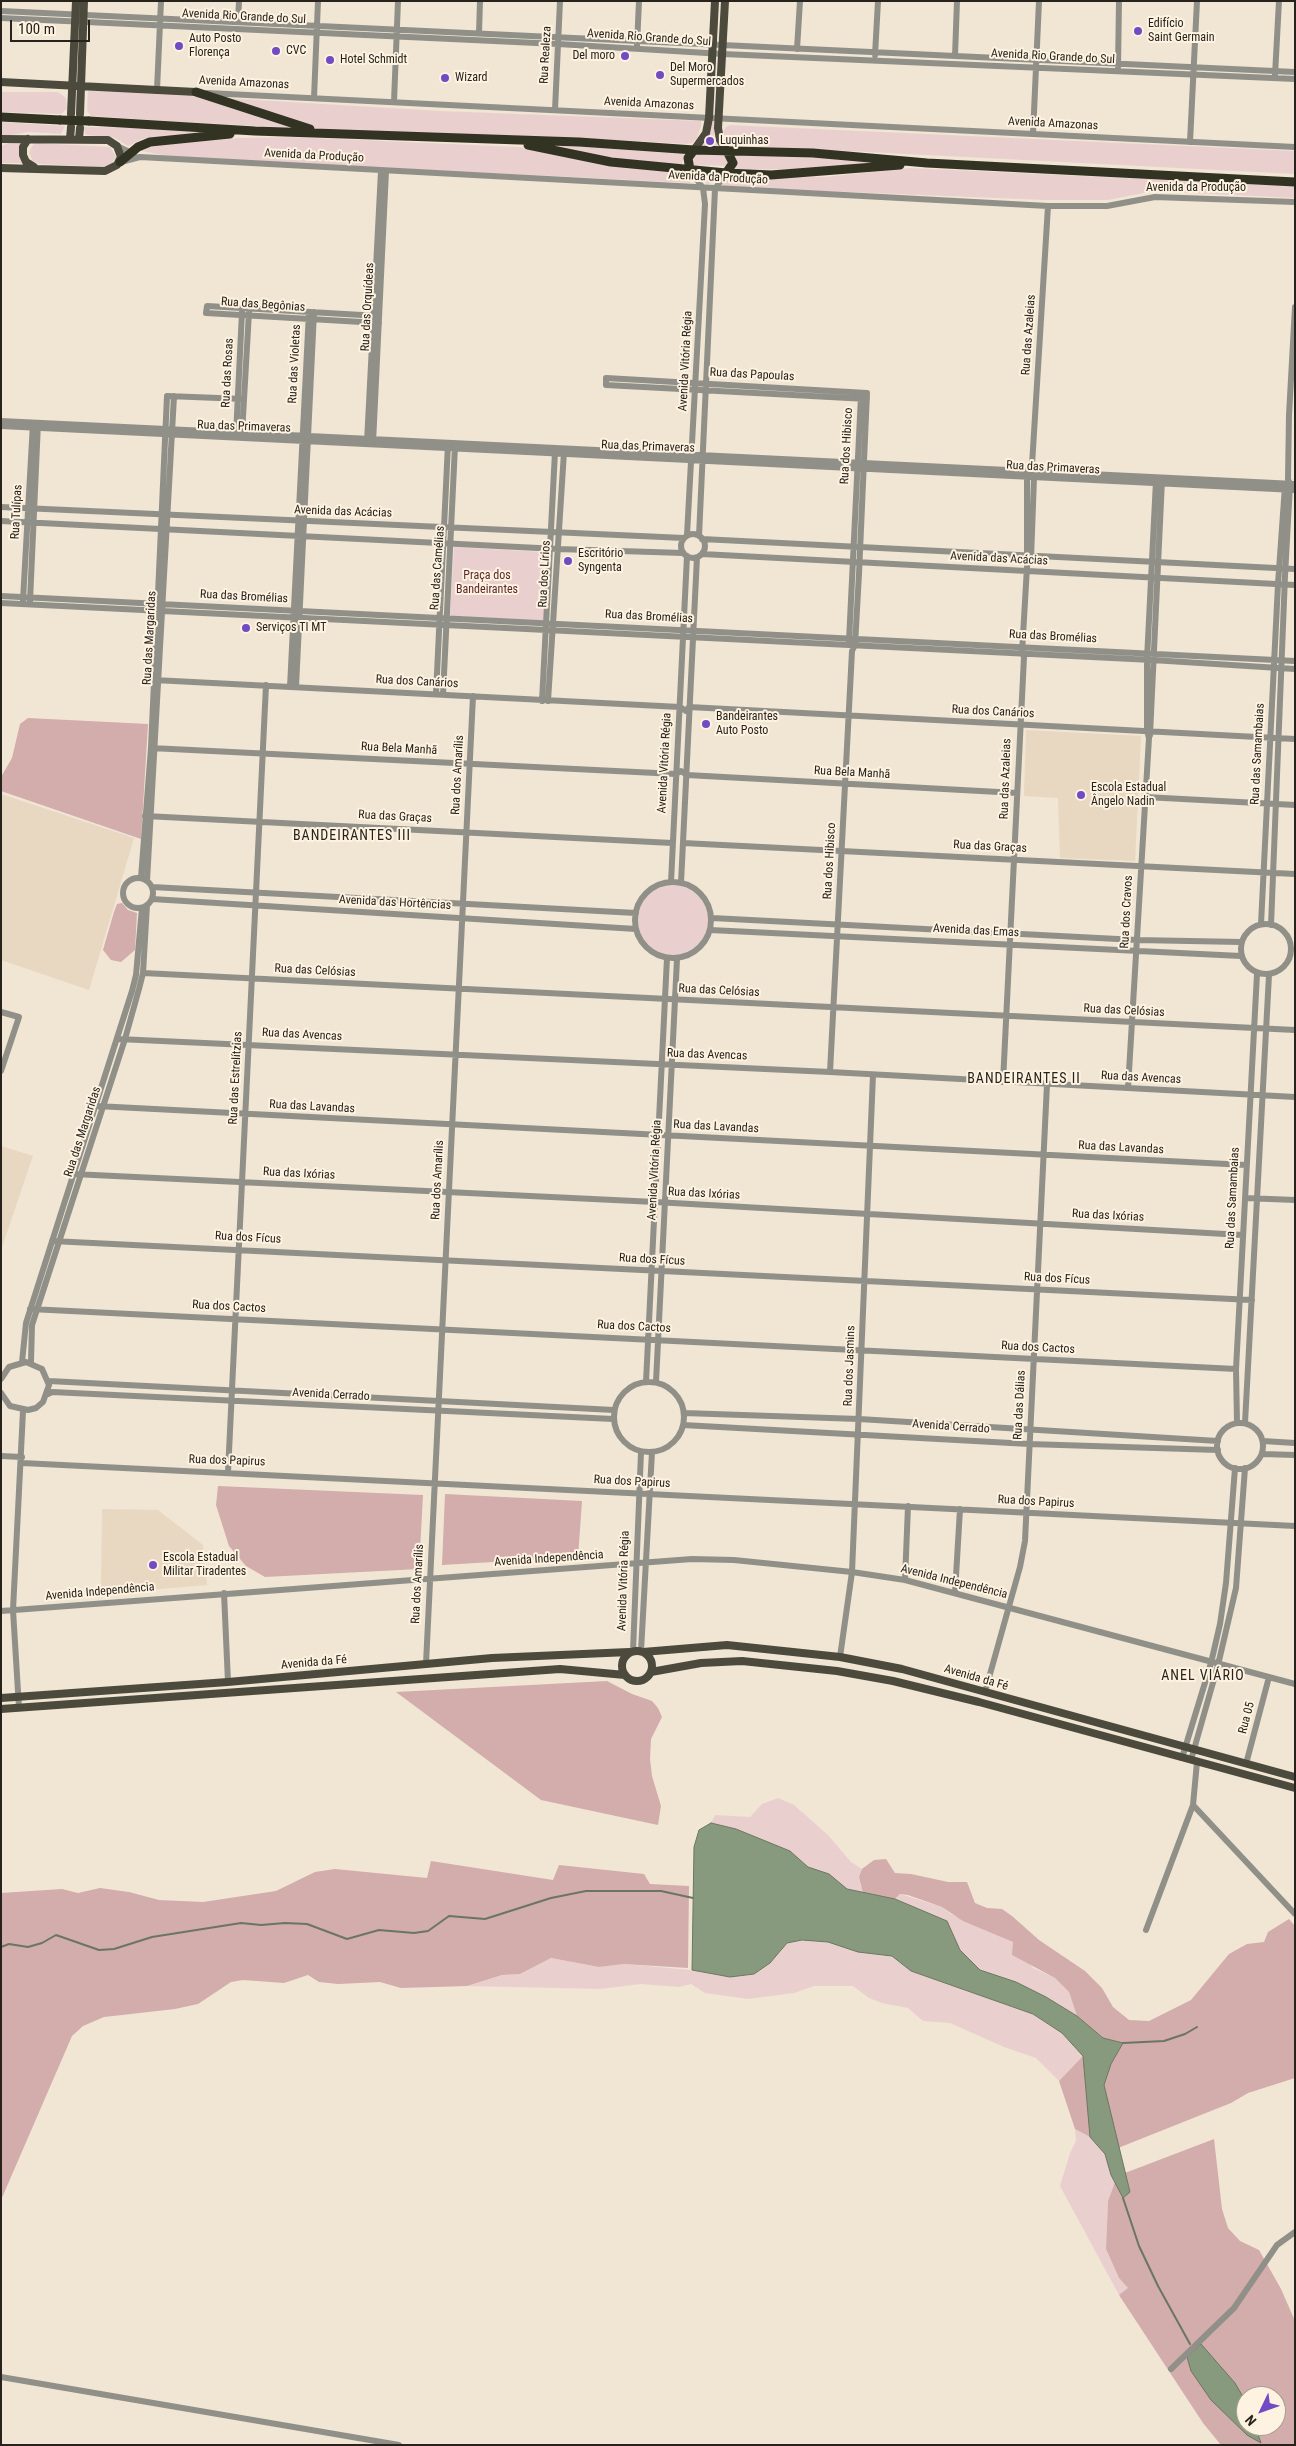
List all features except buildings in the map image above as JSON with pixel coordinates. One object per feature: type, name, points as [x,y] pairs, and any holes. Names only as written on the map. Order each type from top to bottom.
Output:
[{"type":"highway","points":[[196,92],[320,132]]},
{"type":"highway","points":[[1,117],[255,131],[506,140],[694,150],[813,153],[927,163],[1295,182]]},
{"type":"highway","points":[[120,162],[131,152],[150,142],[255,131]]},
{"type":"highway","points":[[506,140],[611,162],[726,173],[821,172],[868,166],[927,163]]},
{"type":"highway","points":[[690,170],[688,158],[694,150]]},
{"type":"highway","points":[[726,173],[733,163],[727,151]]},
{"type":"main road","points":[[76,1],[80,18]]},
{"type":"main road","points":[[71,114],[76,86],[80,18],[84,1]]},
{"type":"main road","points":[[694,150],[706,133],[709,118],[715,1]]},
{"type":"main road","points":[[725,1],[718,119],[720,140],[727,151]]},
{"type":"main road","name":"Avenida Amazonas","points":[[1,82],[196,92]]},
{"type":"main road","points":[[76,86],[80,114]]},
{"type":"main road","points":[[70,139],[71,127]]},
{"type":"main road","points":[[80,128],[80,139]]},
{"type":"main road","points":[[1,139],[108,140],[117,146],[121,154],[120,162],[105,171],[3,167]]},
{"type":"main road","points":[[28,139],[23,147],[23,155],[26,162],[37,169]]},
{"type":"main road","name":"Avenida da Fé","points":[[1,1698],[228,1682],[492,1658],[727,1645],[840,1657],[902,1669],[1295,1777]]},
{"type":"main road","points":[[637,1651],[651,1661],[651,1672],[646,1678],[637,1681],[625,1675],[622,1663],[637,1651]]},
{"type":"main road","name":"Avenida da Fé","points":[[651,1672],[701,1663],[742,1661],[837,1671],[893,1681],[979,1702],[1295,1788]]},
{"type":"main road","name":"Avenida da Fé","points":[[1,1709],[560,1669],[625,1675]]},
{"type":"street","points":[[157,90],[160,1]]},
{"type":"street","points":[[238,22],[239,1]]},
{"type":"street","points":[[314,98],[318,1]]},
{"type":"street","points":[[394,102],[398,1]]},
{"type":"street","points":[[479,33],[480,1]]},
{"type":"street","name":"Rua Realeza","points":[[555,110],[560,1]]},
{"type":"street","points":[[637,45],[639,1]]},
{"type":"street","points":[[797,49],[800,1]]},
{"type":"street","points":[[875,61],[878,1]]},
{"type":"street","points":[[955,56],[957,1]]},
{"type":"street","points":[[1032,134],[1039,1]]},
{"type":"street","points":[[1118,68],[1120,1]]},
{"type":"street","points":[[1190,142],[1197,1]]},
{"type":"street","points":[[1275,75],[1279,1]]},
{"type":"street","name":"Avenida Rio Grande do Sul","points":[[1,11],[80,18]]},
{"type":"street","name":"Avenida Rio Grande do Sul","points":[[1,18],[160,21],[637,45],[723,54],[875,61],[1036,64],[1275,75],[1295,80]]},
{"type":"street","name":"Avenida Rio Grande do Sul","points":[[160,21],[238,22],[316,29]]},
{"type":"street","name":"Avenida Rio Grande do Sul","points":[[396,33],[479,33],[559,41]]},
{"type":"street","name":"Avenida Rio Grande do Sul","points":[[637,45],[723,44],[955,56],[1036,64]]},
{"type":"street","name":"Avenida Rio Grande do Sul","points":[[1275,75],[1295,72]]},
{"type":"street","name":"Avenida Amazonas","points":[[196,92],[1295,147]]},
{"type":"street","name":"Avenida da Produção","points":[[117,146],[140,157]]},
{"type":"street","name":"Avenida da Produção","points":[[120,162],[140,157],[1048,206],[1107,206],[1155,197],[1295,202]]},
{"type":"street","points":[[690,170],[703,188]]},
{"type":"street","name":"Rua das Orquídeas","points":[[370,441],[384,171]]},
{"type":"street","points":[[715,189],[726,173]]},
{"type":"street","name":"Avenida Vitória Régia","points":[[686,537],[705,204],[703,188]]},
{"type":"street","name":"Avenida Vitória Régia","points":[[701,537],[715,189]]},
{"type":"street","name":"Rua das Azaleias","points":[[1003,1082],[1019,725],[1029,556],[1031,475],[1048,206]]},
{"type":"street","name":"Rua das Begônias","points":[[376,319],[311,320],[245,312],[207,306],[206,313],[245,312],[312,312],[376,319]]},
{"type":"street","points":[[1281,585],[1290,486],[1295,306]]},
{"type":"street","name":"Rua das Rosas","points":[[239,435],[245,312]]},
{"type":"street","name":"Rua das Violetas","points":[[293,687],[312,312]]},
{"type":"street","name":"Rua das Papoulas","points":[[606,382],[864,396]]},
{"type":"street","name":"Rua das Margaridas","points":[[144,879],[157,680],[171,396],[241,399]]},
{"type":"street","name":"Rua dos Hibisco","points":[[830,1072],[864,396]]},
{"type":"street","name":"Rua das Primaveras","points":[[1,420],[35,425]]},
{"type":"street","name":"Rua das Primaveras","points":[[1,426],[35,425],[860,467],[1290,486]]},
{"type":"street","name":"Rua Tulípas","points":[[26,601],[35,425]]},
{"type":"street","name":"Rua das Camélias","points":[[439,694],[449,528],[451,445]]},
{"type":"street","name":"Rua dos Lírios","points":[[550,627],[550,548],[555,451]]},
{"type":"street","name":"Rua dos Lírios","points":[[545,701],[564,452]]},
{"type":"street","name":"Rua dos Cravos","points":[[1128,1088],[1149,734],[1150,656],[1159,481]]},
{"type":"street","name":"Avenida das Acácias","points":[[1,507],[551,533],[686,537]]},
{"type":"street","name":"Avenida das Acácias","points":[[1,521],[685,554]]},
{"type":"street","points":[[686,537],[701,537],[705,548],[699,555],[685,554],[681,547],[686,537]]},
{"type":"street","name":"Avenida das Acácias","points":[[701,537],[857,547],[1295,569]]},
{"type":"street","name":"Avenida Vitória Régia","points":[[671,882],[684,633],[685,554]]},
{"type":"street","name":"Avenida Vitória Régia","points":[[681,883],[693,634],[699,555]]},
{"type":"street","name":"Avenida das Acácias","points":[[699,555],[1295,585]]},
{"type":"street","name":"Rua das Samambaias","points":[[1271,924],[1276,804],[1274,660],[1281,585]]},
{"type":"street","name":"Rua das Samambaias","points":[[1261,924],[1266,803],[1282,664],[1281,585]]},
{"type":"street","name":"Rua das Bromélias","points":[[1,596],[26,601]]},
{"type":"street","name":"Rua das Bromélias","points":[[1,603],[26,601],[684,633],[852,644],[1274,660],[1295,669]]},
{"type":"street","name":"Rua das Bromélias","points":[[1150,656],[1274,667],[1295,661]]},
{"type":"street","name":"Rua dos Canários","points":[[157,680],[680,707],[686,703],[689,708],[1019,725],[1149,734],[1295,739]]},
{"type":"street","name":"Rua das Estrelítzias","points":[[228,1472],[266,685]]},
{"type":"street","name":"Rua dos Amarílis","points":[[426,1664],[473,696]]},
{"type":"street","name":"Rua Bela Manhã","points":[[153,748],[676,774],[681,771],[687,775],[1017,793]]},
{"type":"street","points":[[1145,797],[1295,805]]},
{"type":"street","name":"Rua das Graças","points":[[149,816],[672,843],[679,838],[683,842],[1295,874]]},
{"type":"street","points":[[144,879],[152,887],[152,899],[144,906],[129,905],[123,893],[128,881],[144,879]]},
{"type":"street","points":[[671,882],[681,883],[690,886],[702,896],[710,908],[712,918],[710,930],[706,941],[698,950],[688,956],[677,959],[667,958],[647,948],[636,929],[636,913],[643,897],[650,890],[671,882]]},
{"type":"street","name":"Avenida das Hortências","points":[[152,887],[636,913]]},
{"type":"street","name":"Avenida das Hortências","points":[[152,899],[636,929]]},
{"type":"street","name":"Rua das Margaridas","points":[[56,1241],[73,1174],[143,973],[144,906]]},
{"type":"street","name":"Rua das Margaridas","points":[[22,1362],[23,1335],[34,1309],[56,1241],[81,1174],[103,1106],[121,1039],[136,975],[144,906]]},
{"type":"street","name":"Avenida das Emas","points":[[712,918],[1137,940],[1241,942]]},
{"type":"street","points":[[1261,924],[1271,924],[1282,930],[1293,944],[1292,958],[1282,969],[1269,975],[1257,974],[1245,965],[1241,956],[1241,942],[1250,929],[1261,924]]},
{"type":"street","name":"Avenida das Emas","points":[[710,930],[1241,956]]},
{"type":"street","name":"Avenida Vitória Régia","points":[[646,1382],[667,958]]},
{"type":"street","name":"Avenida Vitória Régia","points":[[656,1382],[677,959]]},
{"type":"street","name":"Rua das Celósias","points":[[143,973],[1295,1030]]},
{"type":"street","name":"Rua das Samambaias","points":[[1237,1423],[1236,1369],[1257,974]]},
{"type":"street","name":"Rua das Samambaias","points":[[1245,1423],[1269,975]]},
{"type":"street","points":[[1,1012],[19,1017],[1,1071]]},
{"type":"street","name":"Rua das Avencas","points":[[121,1039],[830,1072],[1295,1097]]},
{"type":"street","name":"Rua dos Jasmins","points":[[840,1657],[852,1572],[873,1075]]},
{"type":"street","name":"Rua das Dálias","points":[[985,1692],[1020,1567],[1025,1542],[1047,1084]]},
{"type":"street","name":"Rua das Lavandas","points":[[96,1106],[1246,1165]]},
{"type":"street","name":"Rua das Ixórias","points":[[73,1174],[655,1202],[1243,1235]]},
{"type":"street","points":[[1245,1198],[1295,1200]]},
{"type":"street","name":"Rua dos Fícus","points":[[56,1241],[1252,1300]]},
{"type":"street","name":"Rua das Margaridas","points":[[30,1362],[30,1339],[34,1309]]},
{"type":"street","name":"Rua dos Cactos","points":[[34,1309],[1236,1369]]},
{"type":"street","points":[[1,1393],[10,1406],[23,1410],[36,1408],[48,1394],[48,1381],[42,1369],[30,1362],[22,1362],[9,1367],[2,1376]]},
{"type":"street","name":"Avenida Cerrado","points":[[48,1381],[614,1410]]},
{"type":"street","points":[[656,1382],[675,1393],[684,1413],[683,1425],[679,1435],[672,1444],[663,1450],[641,1452],[624,1442],[616,1432],[613,1419],[614,1410],[622,1394],[637,1383],[656,1382]]},
{"type":"street","name":"Avenida Cerrado","points":[[48,1394],[52,1392],[613,1419]]},
{"type":"street","points":[[19,1708],[13,1610],[23,1410]]},
{"type":"street","name":"Avenida Cerrado","points":[[684,1413],[859,1419],[1218,1441]]},
{"type":"street","points":[[1237,1423],[1245,1423],[1258,1432],[1263,1441],[1262,1454],[1255,1463],[1245,1468],[1235,1468],[1224,1462],[1218,1450],[1218,1441],[1225,1429],[1237,1423]]},
{"type":"street","name":"Avenida Cerrado","points":[[683,1425],[858,1433],[1029,1444],[1218,1450]]},
{"type":"street","points":[[1263,1441],[1295,1443]]},
{"type":"street","name":"Avenida Vitória Régia","points":[[637,1651],[635,1564],[641,1452]]},
{"type":"street","name":"Avenida Vitória Régia","points":[[637,1651],[652,1452]]},
{"type":"street","points":[[1262,1454],[1295,1455]]},
{"type":"street","name":"Rua dos Papirus","points":[[1,1456],[22,1460],[648,1495],[1295,1526]]},
{"type":"street","points":[[1182,1758],[1211,1663],[1226,1584],[1235,1468]]},
{"type":"street","points":[[1146,1930],[1193,1805],[1193,1750],[1218,1665],[1236,1588],[1245,1468]]},
{"type":"street","points":[[905,1580],[908,1506]]},
{"type":"street","points":[[955,1593],[960,1509]]},
{"type":"street","name":"Avenida Independência","points":[[1,1611],[692,1559],[734,1560],[852,1572],[905,1580],[1295,1684]]},
{"type":"street","points":[[224,1593],[228,1682]]},
{"type":"street","name":"Rua 05","points":[[1246,1764],[1269,1677]]},
{"type":"street","points":[[1193,1805],[1295,1914]]},
{"type":"street","points":[[1171,2369],[1234,2308],[1277,2245],[1295,2232]]},
{"type":"street","points":[[1,2377],[399,2445]]},
{"type":"shaded area","points":[[28,718],[148,724],[141,839],[1,791],[1,777],[12,758],[20,724]]},
{"type":"shaded area","name":"Escola Estadual Ângelo Nadin","points":[[1026,730],[1141,736],[1135,861],[1060,858],[1058,798],[1024,796]]},
{"type":"shaded area","points":[[1,794],[134,838],[89,990],[1,960]]},
{"type":"shaded area","points":[[122,903],[128,910],[137,913],[135,950],[121,962],[111,960],[103,950],[117,904]]},
{"type":"shaded area","points":[[1,1146],[33,1156],[1,1250]]},
{"type":"shaded area","points":[[218,1486],[423,1495],[419,1569],[265,1577],[246,1566],[229,1546],[216,1505]]},
{"type":"shaded area","points":[[445,1494],[582,1501],[578,1557],[442,1565]]},
{"type":"shaded area","name":"Escola Estadual Militar Tiradentes","points":[[102,1509],[158,1510],[203,1545],[207,1585],[114,1593],[101,1589]]},
{"type":"shaded area","points":[[607,1681],[632,1694],[652,1701],[662,1717],[651,1739],[650,1759],[652,1776],[661,1806],[658,1825],[541,1800],[396,1692]]},
{"type":"shaded area","points":[[711,1823],[736,1829],[790,1851],[808,1867],[829,1874],[847,1889],[895,1899],[947,1921],[960,1950],[980,1970],[1016,1982],[1046,1997],[1077,2016],[1103,2038],[1123,2043],[1111,2064],[1104,2085],[1130,2192],[1123,2198],[1111,2175],[1105,2154],[1090,2137],[1083,2056],[1062,2033],[1033,2014],[911,1971],[892,1956],[858,1952],[828,1942],[802,1940],[787,1943],[770,1963],[754,1974],[730,1977],[692,1970],[694,1847],[699,1830]]},
{"type":"shaded area","points":[[886,1859],[895,1873],[911,1874],[948,1882],[967,1882],[975,1903],[987,1908],[1002,1909],[1039,1940],[1085,1971],[1102,1988],[1113,2007],[1129,2020],[1149,2021],[1191,2000],[1229,1954],[1247,1944],[1264,1942],[1268,1932],[1289,1919],[1295,1926],[1295,2078],[1248,2093],[1231,2103],[1118,2148],[1104,2085],[1111,2064],[1123,2043],[1103,2038],[1077,2016],[1069,1992],[1055,1978],[1012,1955],[1013,1942],[963,1921],[942,1907],[908,1895],[900,1894],[895,1899],[863,1893],[859,1877],[862,1869],[874,1860]]},
{"type":"shaded area","points":[[431,1861],[553,1880],[559,1865],[644,1874],[650,1884],[689,1886],[688,1968],[624,1964],[599,1967],[551,1958],[520,1974],[502,1975],[467,1986],[401,1988],[380,1982],[338,1984],[319,1982],[308,1975],[284,1983],[243,1980],[231,1982],[198,2004],[175,2009],[104,2017],[83,2026],[72,2036],[1,2200],[1,1893],[62,1889],[78,1893],[100,1888],[129,1892],[159,1900],[203,1902],[276,1891],[315,1872],[335,1869],[427,1878]]},
{"type":"shaded area","points":[[1083,2056],[1090,2137],[1075,2129],[1059,2081]]},
{"type":"shaded area","points":[[1214,2139],[1222,2209],[1228,2228],[1240,2241],[1259,2250],[1281,2289],[1295,2321],[1295,2445],[1221,2445],[1203,2423],[1119,2295],[1128,2288],[1119,2278],[1106,2249],[1108,2201],[1115,2182],[1123,2197],[1130,2191],[1125,2173]]},
{"type":"shaded area","points":[[1201,2344],[1235,2383],[1237,2386],[1236,2424],[1211,2400],[1191,2371],[1187,2357]]},
{"type":"shaded area","points":[[1249,2436],[1259,2436],[1261,2443]]},
{"type":"green space","points":[[88,90],[441,111],[701,121],[701,126],[697,138],[692,143],[687,144],[561,137],[391,133],[164,121],[91,116],[87,111]]},
{"type":"green space","points":[[1,92],[58,92],[66,98],[67,109],[61,114],[1,112]]},
{"type":"green space","points":[[1,122],[65,126],[61,134],[28,132],[1,137]]},
{"type":"green space","points":[[710,122],[714,122],[714,136],[719,146],[703,145],[708,134]]},
{"type":"green space","points":[[730,125],[1295,151],[1295,174],[732,145],[726,139],[723,132]]},
{"type":"green space","points":[[83,127],[241,129],[142,139],[128,146],[113,137],[86,135]]},
{"type":"green space","points":[[293,137],[519,147],[685,173],[691,181],[690,183],[173,157],[142,151],[152,146],[239,138]]},
{"type":"green space","points":[[12,142],[22,142],[20,154],[22,163],[1,163],[1,146]]},
{"type":"green space","points":[[36,143],[110,147],[116,157],[110,166],[105,167],[39,164],[33,161],[29,153],[32,146]]},
{"type":"green space","points":[[551,144],[684,154],[682,164],[660,164],[602,158],[541,145]]},
{"type":"green space","points":[[694,153],[725,153],[729,158],[728,166],[692,165],[691,156]]},
{"type":"green space","points":[[732,155],[880,160],[882,162],[845,168],[732,170]]},
{"type":"green space","points":[[911,168],[1295,186],[1295,198],[1154,191],[1108,200],[1045,200],[722,187],[728,175],[825,177]]},
{"type":"green space","points":[[696,173],[723,175],[716,182],[707,184]]},
{"type":"green space","name":"Praça dos Bandeirantes","points":[[454,547],[544,552],[544,621],[450,616]]},
{"type":"green space","points":[[680,885],[693,891],[702,900],[706,906],[708,920],[706,934],[698,945],[687,953],[666,955],[659,953],[648,945],[640,934],[638,913],[640,906],[648,895],[659,887]]},
{"type":"green space","points":[[778,1798],[794,1805],[828,1835],[851,1862],[862,1869],[859,1877],[863,1893],[847,1889],[829,1874],[808,1867],[790,1851],[736,1829],[711,1823],[715,1815],[750,1817],[762,1804]]},
{"type":"green space","points":[[900,1894],[942,1907],[951,1914],[1013,1942],[1033,1968],[1055,1978],[1069,1992],[1077,2016],[1046,1997],[1016,1982],[980,1970],[960,1950],[947,1921],[895,1899]]},
{"type":"green space","points":[[802,1940],[828,1942],[858,1952],[892,1956],[911,1971],[1033,2014],[1062,2033],[1083,2056],[1059,2081],[1036,2058],[1004,2047],[950,2023],[923,2021],[908,2008],[882,2003],[869,1998],[853,1986],[814,1986],[794,1993],[748,1999],[705,1993],[691,1984],[679,1987],[641,1984],[600,1989],[467,1986],[502,1975],[520,1974],[551,1958],[599,1967],[624,1964],[691,1970],[730,1977],[754,1974],[770,1963],[787,1943]]},
{"type":"green space","points":[[1075,2129],[1090,2137],[1105,2154],[1115,2182],[1108,2201],[1106,2249],[1119,2278],[1129,2289],[1119,2295],[1060,2186],[1070,2153],[1076,2141]]},
{"type":"waterway","points":[[1,1947],[9,1944],[28,1947],[42,1943],[56,1935],[99,1950],[114,1949],[152,1937],[241,1923],[261,1925],[307,1924],[347,1939],[379,1930],[414,1933],[428,1931],[449,1916],[485,1919],[551,1898],[586,1891],[661,1891],[693,1898]]},
{"type":"waterway","points":[[1123,2043],[1164,2041],[1185,2034],[1197,2027]]},
{"type":"waterway","points":[[1123,2198],[1139,2246],[1158,2286],[1190,2344]]},
{"type":"place","name":"Edifício Saint Germain","points":[[1138,31]]},
{"type":"place","name":"Auto Posto Florença","points":[[179,46]]},
{"type":"place","name":"CVC","points":[[276,51]]},
{"type":"place","name":"Del moro","points":[[625,56]]},
{"type":"place","name":"Hotel Schmidt","points":[[330,60]]},
{"type":"place","name":"Del Moro Supermercados","points":[[660,75]]},
{"type":"place","name":"Wizard","points":[[445,78]]},
{"type":"place","name":"Luquinhas","points":[[710,141]]},
{"type":"place","name":"Escritório Syngenta","points":[[568,561]]},
{"type":"place","name":"Serviços TI MT","points":[[246,628]]},
{"type":"place","name":"Bandeirantes Auto Posto","points":[[706,724]]},
{"type":"place","name":"Escola Estadual Ângelo Nadin","points":[[1081,795]]},
{"type":"place","name":"Escola Estadual Militar Tiradentes","points":[[153,1565]]},
{"type":"district","name":"BANDEIRANTES III","points":[[352,836]]},
{"type":"district","name":"BANDEIRANTES II","points":[[1024,1079]]},
{"type":"district","name":"ANEL VIÁRIO","points":[[1203,1676]]}]
